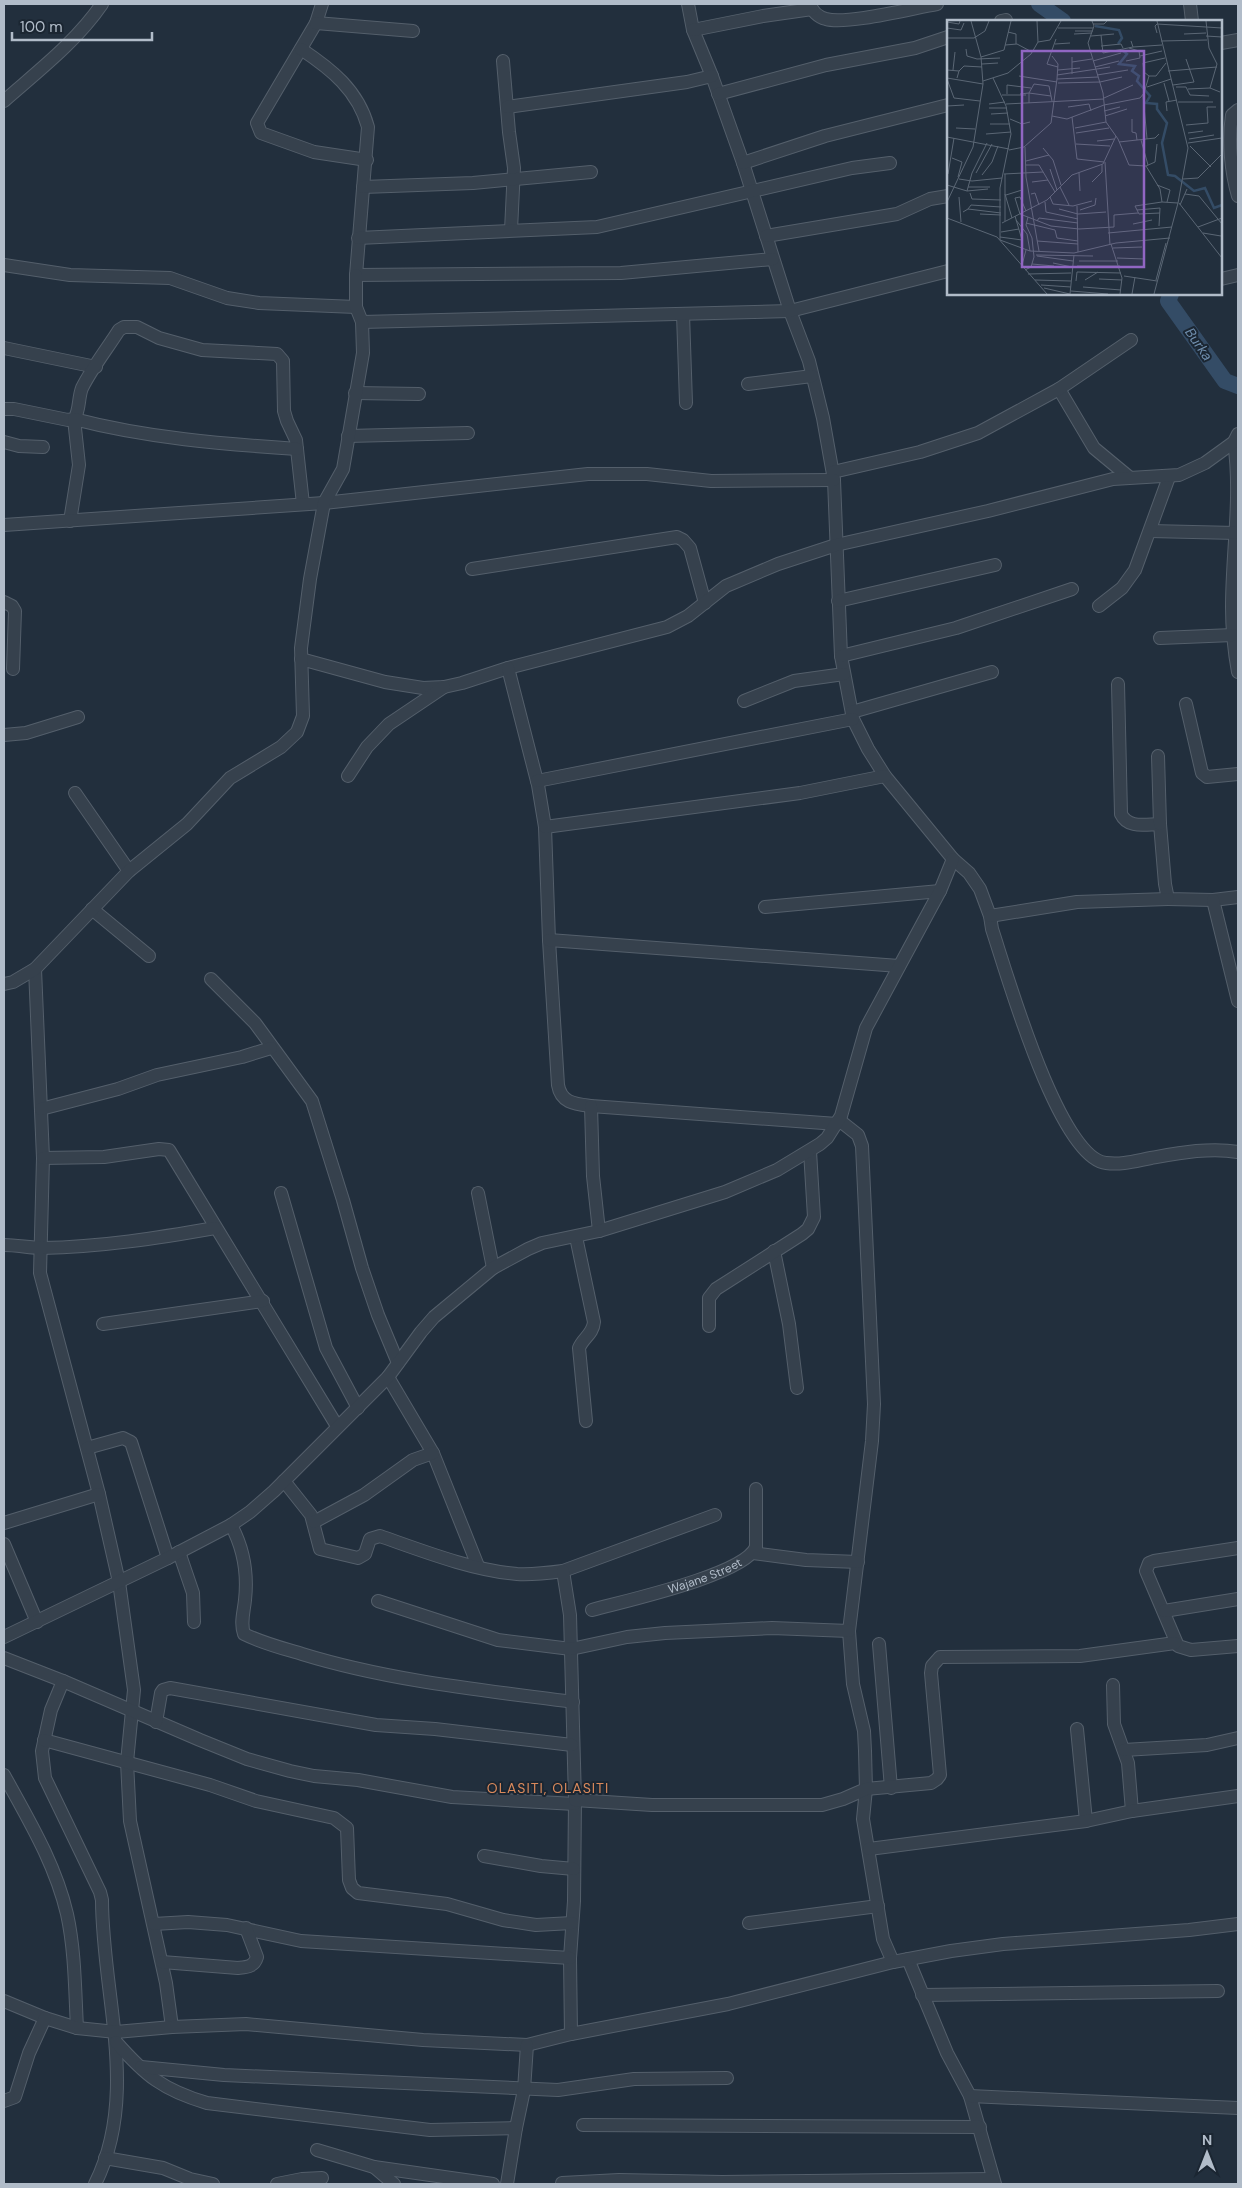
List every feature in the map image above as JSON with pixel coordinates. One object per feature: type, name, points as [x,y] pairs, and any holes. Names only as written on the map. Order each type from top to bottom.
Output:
[{"type":"street","points":[[4,101],[76,36],[90,22],[102,4]]},
{"type":"street","points":[[322,4],[316,23],[257,123],[258,128],[261,133],[314,152],[366,160]]},
{"type":"street","points":[[688,4],[693,30],[712,76],[743,163],[812,376],[823,418],[833,476],[841,656],[852,716],[868,750],[885,776],[953,859],[969,873],[980,889],[1030,1044],[1059,1112],[1089,1156],[1103,1163],[1123,1164],[1196,1151],[1238,1152]]},
{"type":"street","points":[[693,30],[812,6],[818,16],[832,20],[896,12],[936,4]]},
{"type":"street","points":[[1190,4],[1192,20]]},
{"type":"street","points":[[316,23],[414,31]]},
{"type":"street","points":[[718,94],[826,65],[915,48],[947,37]]},
{"type":"street","points":[[1222,43],[1238,40]]},
{"type":"street","points":[[4,984],[13,982],[36,969],[129,871],[187,824],[230,778],[281,747],[298,732],[303,716],[301,659],[303,626],[310,579],[324,502],[343,469],[362,353],[362,322],[356,307],[356,275],[369,133],[364,116],[337,74],[302,49]]},
{"type":"street","points":[[503,61],[514,180],[511,230]]},
{"type":"street","points":[[507,106],[687,82],[712,76]]},
{"type":"street","points":[[743,163],[825,136],[947,105]]},
{"type":"street","points":[[1238,110],[1232,115],[1230,124],[1231,175],[1238,196]]},
{"type":"street","points":[[358,238],[597,227],[852,168],[890,163]]},
{"type":"street","points":[[364,187],[514,180],[591,172]]},
{"type":"street","points":[[766,236],[896,214],[930,199],[947,196]]},
{"type":"street","points":[[356,275],[621,273],[773,260]]},
{"type":"street","points":[[4,265],[70,275],[170,278],[241,301],[356,307]]},
{"type":"street","points":[[362,322],[790,311],[947,271]]},
{"type":"street","points":[[1222,279],[1238,276]]},
{"type":"street","points":[[683,314],[686,403]]},
{"type":"street","points":[[70,521],[79,466],[74,419],[77,415],[81,391],[119,330],[131,326],[182,346],[202,350],[277,354],[283,361],[285,417],[294,434],[298,449],[303,504]]},
{"type":"street","points":[[4,525],[303,504],[588,474],[647,474],[711,481],[833,476],[920,452],[978,433],[1059,390],[1130,340]]},
{"type":"street","points":[[4,348],[96,367]]},
{"type":"street","points":[[748,384],[812,376]]},
{"type":"street","points":[[1059,390],[1094,448],[1129,477]]},
{"type":"street","points":[[355,393],[419,394]]},
{"type":"street","points":[[4,409],[14,409],[68,420],[74,419],[115,430],[185,440],[298,449]]},
{"type":"street","points":[[348,436],[468,433]]},
{"type":"street","points":[[301,659],[394,684],[423,688],[462,684],[508,668],[654,632],[677,622],[726,586],[778,564],[836,545],[988,511],[1100,482],[1129,477],[1169,477],[1187,472],[1205,463],[1236,438]]},
{"type":"street","points":[[1236,438],[1238,488],[1232,607],[1233,635],[1238,672]]},
{"type":"street","points":[[4,442],[19,446],[43,447]]},
{"type":"street","points":[[1099,606],[1114,595],[1128,580],[1141,556],[1169,477]]},
{"type":"street","points":[[1150,532],[1236,533]]},
{"type":"street","points":[[472,569],[677,537],[683,540],[690,548],[705,603]]},
{"type":"street","points":[[838,601],[995,565]]},
{"type":"street","points":[[841,656],[930,635],[1072,589]]},
{"type":"street","points":[[4,602],[12,606],[15,612],[13,669]]},
{"type":"street","points":[[1160,638],[1233,635]]},
{"type":"street","points":[[508,668],[537,781],[546,827],[549,940],[558,1090],[564,1099],[569,1102],[591,1106],[838,1122],[858,1135],[862,1146],[873,1384],[872,1441],[849,1631],[853,1684],[864,1731],[866,1789],[863,1810],[883,1938],[893,1962]]},
{"type":"street","points":[[537,781],[852,716],[992,672]]},
{"type":"street","points":[[744,701],[794,681],[844,674]]},
{"type":"street","points":[[1118,684],[1121,814],[1126,822],[1131,824],[1160,824]]},
{"type":"street","points":[[348,776],[367,748],[384,729],[402,714],[444,687]]},
{"type":"street","points":[[1186,704],[1202,773],[1207,777],[1238,774]]},
{"type":"street","points":[[4,735],[26,733],[78,717]]},
{"type":"street","points":[[1158,756],[1164,884],[1168,899]]},
{"type":"street","points":[[546,827],[800,793],[885,776]]},
{"type":"street","points":[[75,793],[129,871]]},
{"type":"street","points":[[4,1637],[180,1552],[230,1525],[263,1502],[388,1377],[434,1317],[493,1268],[528,1249],[550,1241],[599,1231],[725,1192],[777,1170],[810,1151],[827,1138],[838,1122],[863,1035],[898,966],[940,891],[953,859]]},
{"type":"street","points":[[765,907],[940,891]]},
{"type":"street","points":[[990,916],[1076,902],[1238,898]]},
{"type":"street","points":[[1213,900],[1238,1001]]},
{"type":"street","points":[[92,909],[149,956]]},
{"type":"street","points":[[549,940],[898,966]]},
{"type":"street","points":[[36,969],[43,1158],[40,1248],[42,1284],[87,1448],[119,1582],[134,1690],[127,1762],[130,1821],[162,1962],[172,2027]]},
{"type":"street","points":[[211,979],[255,1023],[271,1048],[297,1079],[312,1101],[362,1268],[378,1316],[398,1363]]},
{"type":"street","points":[[41,1109],[118,1089],[157,1075],[234,1059],[271,1048]]},
{"type":"street","points":[[591,1106],[593,1176],[599,1231]]},
{"type":"street","points":[[43,1158],[104,1157],[159,1149],[169,1150],[337,1426]]},
{"type":"street","points":[[709,1326],[709,1303],[712,1293],[802,1234],[812,1222],[814,1208],[810,1151]]},
{"type":"street","points":[[281,1193],[326,1348],[358,1408]]},
{"type":"street","points":[[478,1193],[493,1268]]},
{"type":"street","points":[[4,1245],[40,1248],[147,1240],[215,1228]]},
{"type":"street","points":[[576,1237],[594,1322],[592,1330],[582,1341],[580,1348],[586,1421]]},
{"type":"street","points":[[774,1251],[789,1324],[798,1388]]},
{"type":"street","points":[[103,1324],[262,1301]]},
{"type":"street","points":[[388,1377],[433,1453],[478,1566]]},
{"type":"street","points":[[87,1448],[123,1438],[132,1442],[168,1558]]},
{"type":"street","points":[[314,1522],[364,1495],[412,1460],[433,1453]]},
{"type":"street","points":[[284,1481],[304,1504],[314,1522],[318,1546],[327,1551],[361,1558],[365,1554],[370,1539],[380,1536],[424,1552],[478,1566],[522,1574],[564,1571],[714,1515]]},
{"type":"street","name":"Wajane Street","points":[[592,1610],[704,1578],[728,1569],[753,1552],[756,1540],[756,1489]]},
{"type":"street","points":[[4,1523],[98,1494]]},
{"type":"street","points":[[230,1525],[238,1539],[245,1562],[246,1589],[242,1624],[244,1634],[260,1642],[331,1663],[399,1678],[573,1702]]},
{"type":"street","points":[[1238,1548],[1150,1563],[1146,1571],[1164,1611],[1175,1643],[1186,1650],[1238,1646]]},
{"type":"street","points":[[5,1549],[37,1622]]},
{"type":"street","points":[[180,1552],[193,1593],[194,1622]]},
{"type":"street","points":[[753,1552],[806,1560],[858,1562]]},
{"type":"street","points":[[564,1571],[570,1615],[575,1802],[570,1958],[571,2034]]},
{"type":"street","points":[[1164,1611],[1238,1599]]},
{"type":"street","points":[[378,1601],[498,1640],[571,1649],[627,1637],[665,1633],[772,1628],[849,1631]]},
{"type":"street","points":[[4,1658],[247,1759],[314,1776],[358,1780],[452,1797],[652,1804],[806,1806],[822,1805],[843,1799],[866,1789],[931,1783],[937,1780],[940,1775],[931,1673],[932,1666],[940,1657],[1080,1656],[1175,1643]]},
{"type":"street","points":[[880,1644],[891,1788]]},
{"type":"street","points":[[63,1681],[51,1710],[42,1759],[48,1788],[100,1892],[104,1961],[116,2037],[117,2088],[114,2121],[105,2158],[95,2184]]},
{"type":"street","points":[[1113,1685],[1114,1724],[1129,1769],[1132,1811]]},
{"type":"street","points":[[156,1722],[161,1693],[163,1690],[170,1688],[376,1725],[453,1731],[572,1745]]},
{"type":"street","points":[[1077,1729],[1086,1821]]},
{"type":"street","points":[[1124,1750],[1207,1745],[1238,1738]]},
{"type":"street","points":[[44,1740],[210,1785],[256,1801],[334,1818],[346,1828],[348,1836],[349,1880],[352,1888],[358,1893],[440,1903],[503,1920],[536,1925],[572,1923]]},
{"type":"street","points":[[4,1775],[46,1854],[66,1913],[73,1966],[77,2028]]},
{"type":"street","points":[[869,1849],[1086,1821],[1132,1811],[1238,1796]]},
{"type":"street","points":[[484,1856],[541,1866],[574,1869]]},
{"type":"street","points":[[749,1923],[878,1906]]},
{"type":"street","points":[[154,1924],[205,1923],[246,1928],[301,1941],[570,1958]]},
{"type":"street","points":[[4,2002],[77,2028],[116,2037],[172,2027],[246,2024],[423,2040],[527,2045],[571,2034],[728,2004],[893,1962],[951,1950],[1003,1944],[1189,1930],[1238,1924]]},
{"type":"street","points":[[162,1962],[238,1968],[250,1966],[257,1957],[246,1928]]},
{"type":"street","points":[[562,2183],[619,2180],[994,2182],[970,2096],[947,2053],[908,1959]]},
{"type":"street","points":[[922,1995],[1218,1991]]},
{"type":"street","points":[[4,2101],[15,2097],[29,2054],[45,2018]]},
{"type":"street","points":[[116,2037],[155,2081],[187,2097],[224,2106],[430,2130],[516,2128]]},
{"type":"street","points":[[507,2184],[524,2090],[527,2045]]},
{"type":"street","points":[[141,2067],[224,2075],[524,2090],[565,2090],[634,2079],[727,2078]]},
{"type":"street","points":[[970,2096],[1238,2108]]},
{"type":"street","points":[[582,2126],[980,2127]]},
{"type":"street","points":[[317,2150],[374,2167],[493,2184]]},
{"type":"street","points":[[105,2158],[163,2168],[190,2179],[213,2184]]},
{"type":"street","points":[[374,2167],[394,2184]]},
{"type":"street","points":[[277,2184],[302,2179],[322,2178]]},
{"type":"waterway","points":[[1039,4],[1062,20]]},
{"type":"waterway","name":"Burka","points":[[1171,295],[1168,301],[1225,381],[1238,386]]},
{"type":"district","name":"OLASITI, OLASITI","points":[[548,1788]]}]
